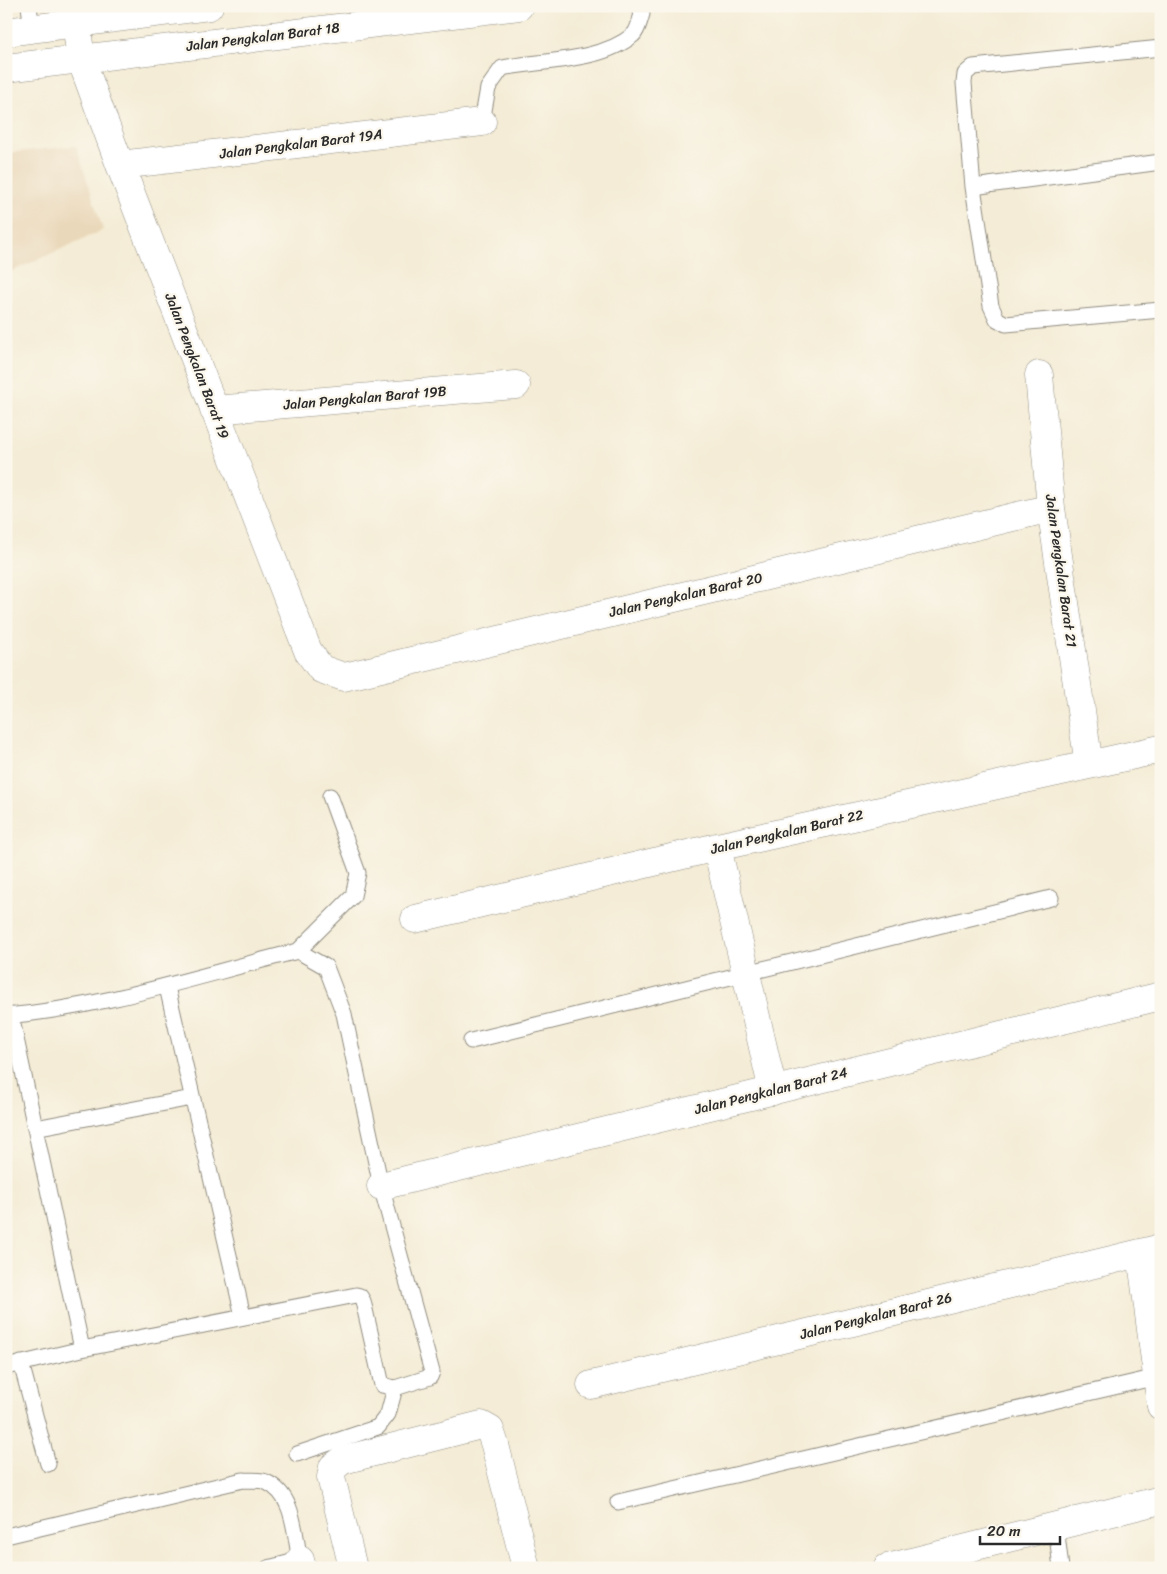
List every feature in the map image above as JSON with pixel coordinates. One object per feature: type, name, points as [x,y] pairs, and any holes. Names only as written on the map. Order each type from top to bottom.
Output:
[{"type":"street","points":[[22,22],[76,22],[209,6]]},
{"type":"street","name":"Jalan Pengkalan Barat 18","points":[[6,68],[519,6]]},
{"type":"street","name":"Jalan Pengkalan Barat 19","points":[[76,22],[81,59],[120,165],[308,651],[321,669]]},
{"type":"street","name":"Jalan Pengkalan Barat 19A","points":[[120,165],[482,122]]},
{"type":"street","name":"Jalan Pengkalan Barat 21","points":[[1039,375],[1051,508],[1089,765]]},
{"type":"street","name":"Jalan Pengkalan Barat 19B","points":[[214,410],[516,385]]},
{"type":"street","name":"Jalan Pengkalan Barat 20","points":[[321,669],[344,676],[1051,508]]},
{"type":"street","name":"Jalan Pengkalan Barat 22","points":[[415,919],[717,848],[1161,749]]},
{"type":"street","points":[[717,848],[772,1091]]},
{"type":"street","name":"Jalan Pengkalan Barat 24","points":[[381,1186],[1161,996]]},
{"type":"street","points":[[1151,1250],[1157,1377],[1161,1406]]},
{"type":"street","name":"Jalan Pengkalan Barat 26","points":[[591,1385],[1151,1250]]},
{"type":"street","points":[[353,1568],[331,1477],[333,1467],[343,1460],[481,1425],[490,1430],[495,1445],[526,1568]]},
{"type":"street","points":[[887,1568],[937,1562],[1056,1526],[1161,1500]]},
{"type":"lane","points":[[482,122],[488,88],[502,68],[534,62],[572,59],[607,51],[635,34],[642,14],[639,6]]},
{"type":"lane","points":[[1161,48],[973,67],[965,74],[964,83],[973,187],[991,306],[997,319],[1006,324],[1161,310]]},
{"type":"lane","points":[[973,187],[1161,162]]},
{"type":"lane","points":[[82,1349],[35,1128],[8,1015],[65,1008],[166,988],[234,967],[298,952],[353,896],[357,884],[358,873],[330,796]]},
{"type":"lane","points":[[471,1041],[1052,898]]},
{"type":"lane","points":[[6,1366],[243,1316],[349,1296],[360,1296],[382,1385],[395,1388],[430,1377],[432,1372],[381,1186],[344,1014],[326,967],[298,952]]},
{"type":"lane","points":[[166,988],[243,1316]]},
{"type":"lane","points":[[35,1128],[192,1098]]},
{"type":"lane","points":[[22,1363],[48,1464]]},
{"type":"lane","points":[[618,1502],[1157,1377]]},
{"type":"lane","points":[[297,1454],[378,1427],[388,1414],[395,1388]]},
{"type":"lane","points":[[6,1536],[244,1480],[266,1481],[281,1493],[288,1502],[301,1564],[268,1568]]},
{"type":"lane","points":[[1056,1526],[1061,1568]]},
{"type":"shaded area","points":[[76,146],[103,230],[6,274],[6,153]]}]
